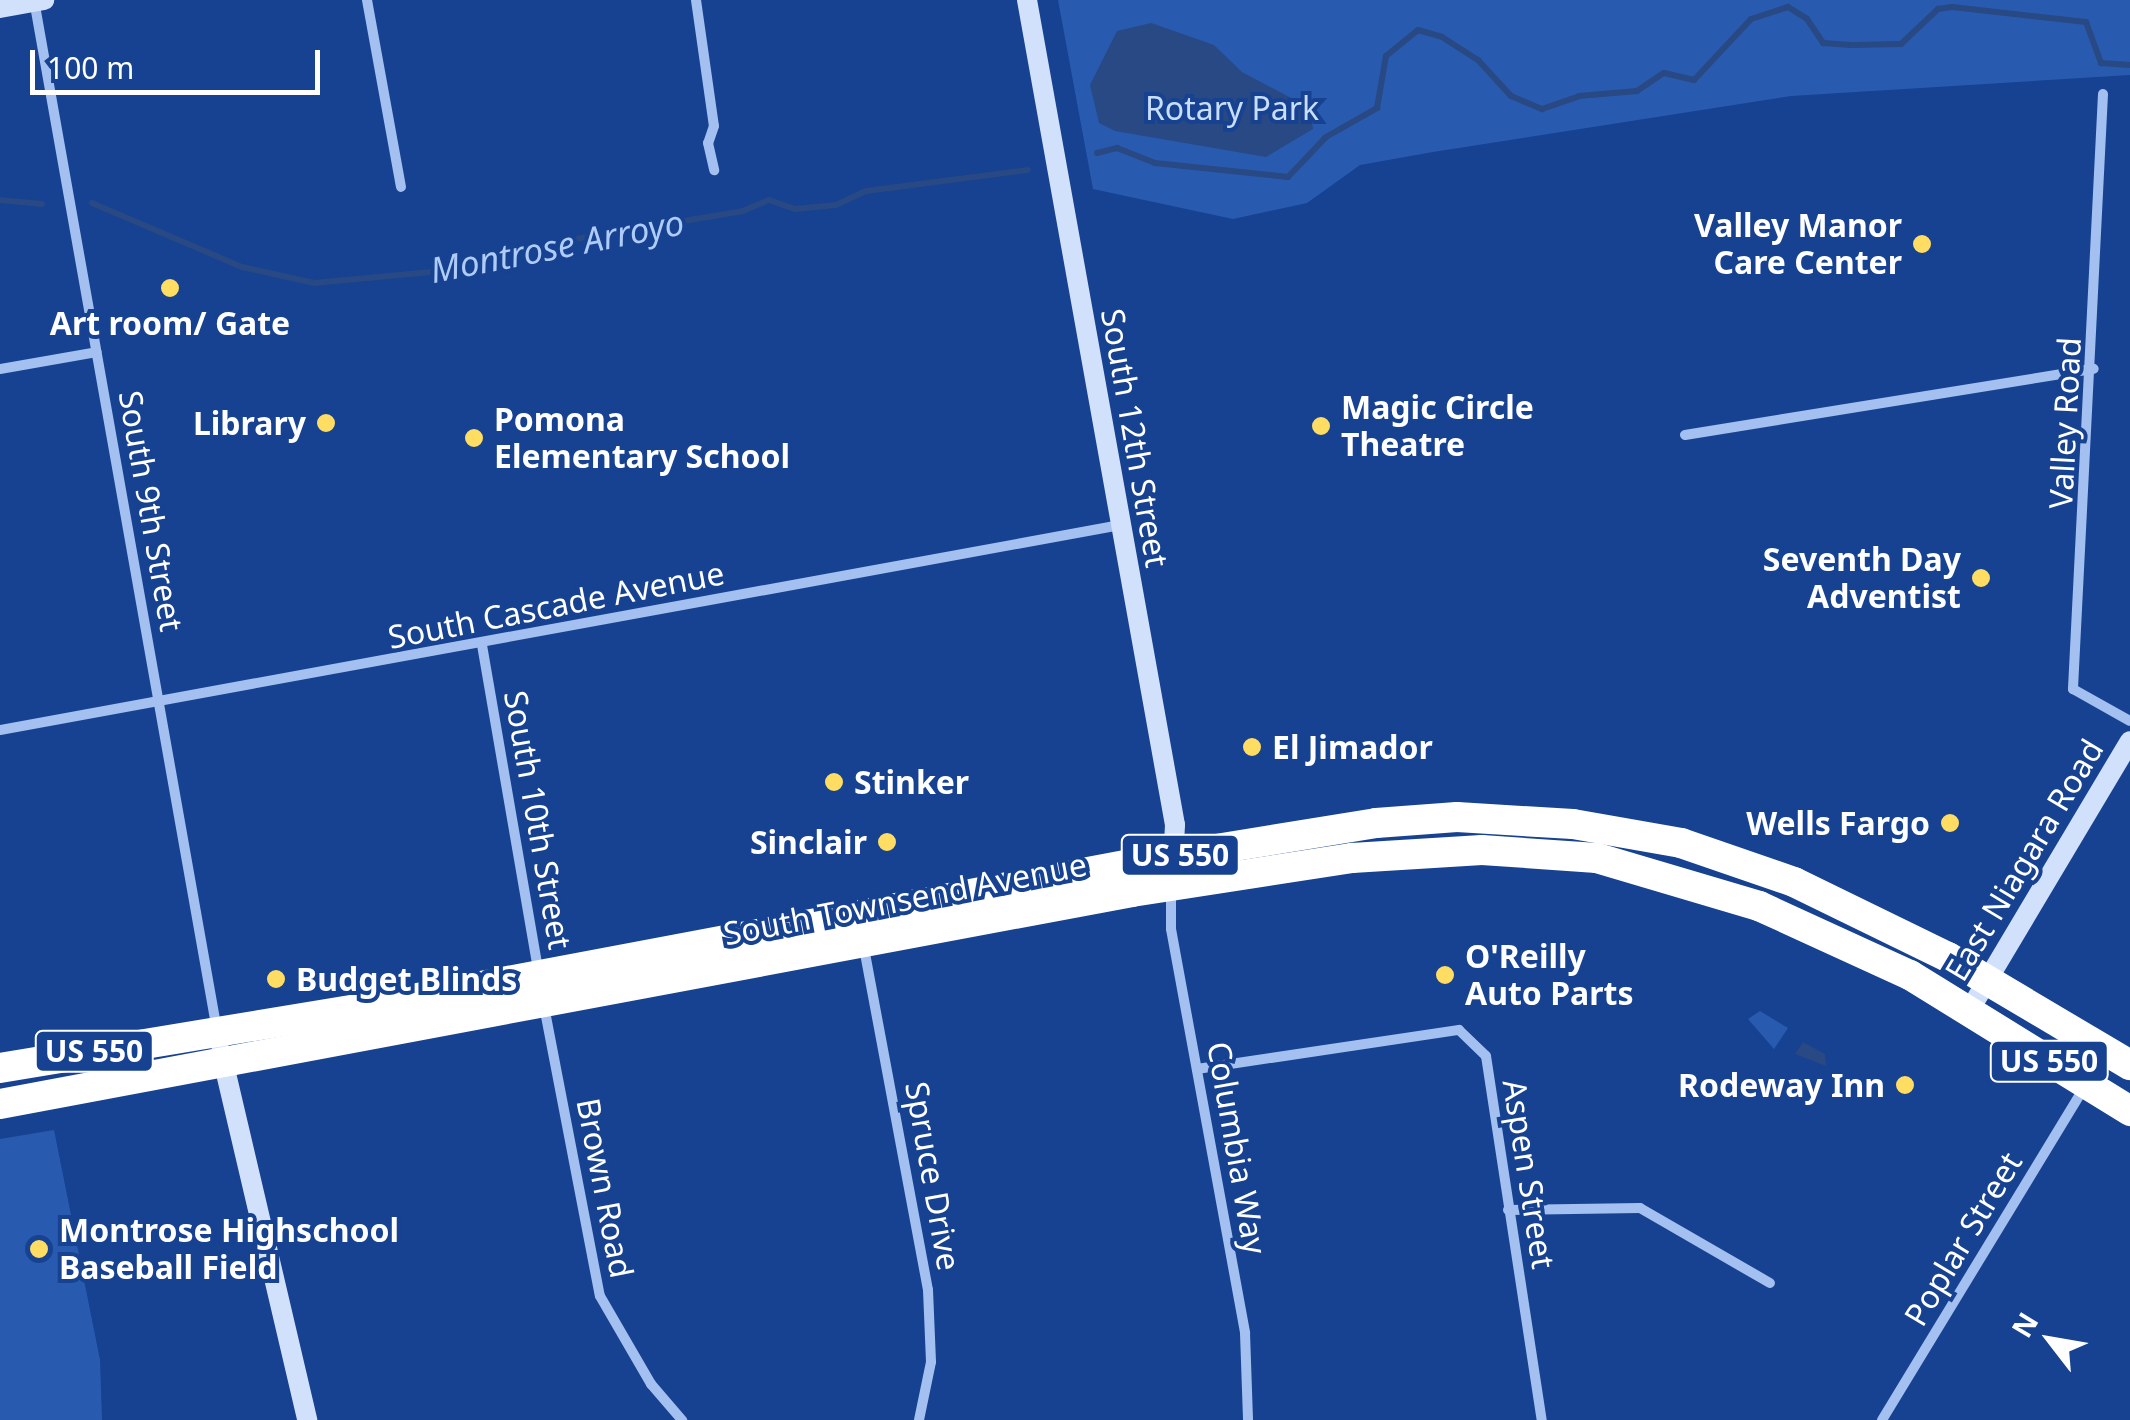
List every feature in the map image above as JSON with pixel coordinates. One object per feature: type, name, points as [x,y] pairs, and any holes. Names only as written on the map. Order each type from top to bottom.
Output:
[{"type":"highway","name":"South Townsend Avenue","points":[[0,1068],[220,1047],[543,1003],[863,943],[1376,823],[1457,817],[1574,824],[1681,843],[1794,882],[1987,979],[2130,1065]]},
{"type":"highway","name":"South Townsend Avenue","points":[[0,1104],[538,972],[1172,871],[1438,852],[1597,858],[1759,906],[1864,951],[2130,1110]]},
{"type":"street","points":[[367,0],[401,187]]},
{"type":"street","points":[[696,0],[714,126],[708,143],[714,170]]},
{"type":"street","name":"South 12th Street","points":[[1027,0],[1175,825],[1172,871]]},
{"type":"street","points":[[0,8],[37,1]]},
{"type":"street","name":"South 9th Street","points":[[37,1],[220,1047]]},
{"type":"street","name":"Valley Road","points":[[2103,94],[2094,369],[2074,689],[2130,721]]},
{"type":"street","points":[[0,370],[97,352]]},
{"type":"street","points":[[1685,435],[2094,369]]},
{"type":"street","name":"South Cascade Avenue","points":[[0,730],[482,646],[1121,524]]},
{"type":"street","name":"South 10th Street","points":[[482,646],[543,1003]]},
{"type":"street","name":"East Niagara Road","points":[[1968,1011],[2130,741]]},
{"type":"street","name":"Columbia Way","points":[[1172,871],[1171,929],[1244,1333],[1248,1420]]},
{"type":"street","name":"Spruce Drive","points":[[863,943],[928,1290],[931,1362],[919,1420]]},
{"type":"street","name":"Brown Road","points":[[543,1003],[600,1296],[651,1384],[682,1420]]},
{"type":"street","name":"Aspen Street","points":[[1197,1070],[1459,1030],[1486,1056],[1542,1420]]},
{"type":"street","points":[[220,1047],[308,1420]]},
{"type":"street","name":"Poplar Street","points":[[1882,1420],[2086,1084]]},
{"type":"street","points":[[1508,1210],[1640,1208],[1770,1283]]},
{"type":"green space","name":"Rotary Park","points":[[1058,0],[2130,0],[2130,75],[1791,96],[1433,152],[1360,165],[1307,203],[1233,219],[1093,189]]},
{"type":"green space","points":[[1760,1011],[1788,1028],[1774,1049],[1748,1019]]},
{"type":"green space","name":"Montrose Highschool Baseball Field","points":[[54,1130],[100,1360],[102,1420],[0,1420],[0,1139]]},
{"type":"shaded area","points":[[1151,23],[1214,45],[1242,72],[1310,108],[1313,129],[1266,157],[1115,131],[1099,123],[1090,85],[1117,31]]},
{"type":"shaded area","points":[[1803,1042],[1825,1054],[1826,1066],[1795,1054]]},
{"type":"waterway","name":"Montrose Arroyo","points":[[1097,153],[1117,148],[1155,163],[1288,177],[1326,137],[1377,108],[1386,56],[1418,30],[1442,37],[1478,60],[1511,96],[1542,109],[1579,96],[1637,91],[1664,73],[1694,80],[1751,19],[1788,7],[1807,19],[1823,43],[1851,45],[1901,44],[1938,9],[1952,7],[2086,22],[2101,63],[2130,65]]},
{"type":"waterway","name":"Montrose Arroyo","points":[[92,203],[242,267],[314,283],[452,270],[486,254],[743,211],[769,200],[795,209],[836,205],[866,191],[1028,170]]},
{"type":"waterway","name":"Montrose Arroyo","points":[[0,200],[42,204]]},
{"type":"place","name":"Valley Manor Care Center","points":[[1922,244]]},
{"type":"place","name":"Art room/ Gate","points":[[170,288]]},
{"type":"place","name":"Library","points":[[326,423]]},
{"type":"place","name":"Magic Circle Theatre","points":[[1321,426]]},
{"type":"place","name":"Pomona Elementary School","points":[[474,438]]},
{"type":"place","name":"Seventh Day Adventist","points":[[1981,578]]},
{"type":"place","name":"El Jimador","points":[[1252,747]]},
{"type":"place","name":"Stinker","points":[[834,782]]},
{"type":"place","name":"Wells Fargo","points":[[1950,823]]},
{"type":"place","name":"Sinclair","points":[[887,842]]},
{"type":"place","name":"O'Reilly Auto Parts","points":[[1445,975]]},
{"type":"place","name":"Budget Blinds","points":[[276,979]]},
{"type":"place","name":"Rodeway Inn","points":[[1905,1085]]},
{"type":"place","name":"Montrose Highschool Baseball Field","points":[[39,1249]]}]
